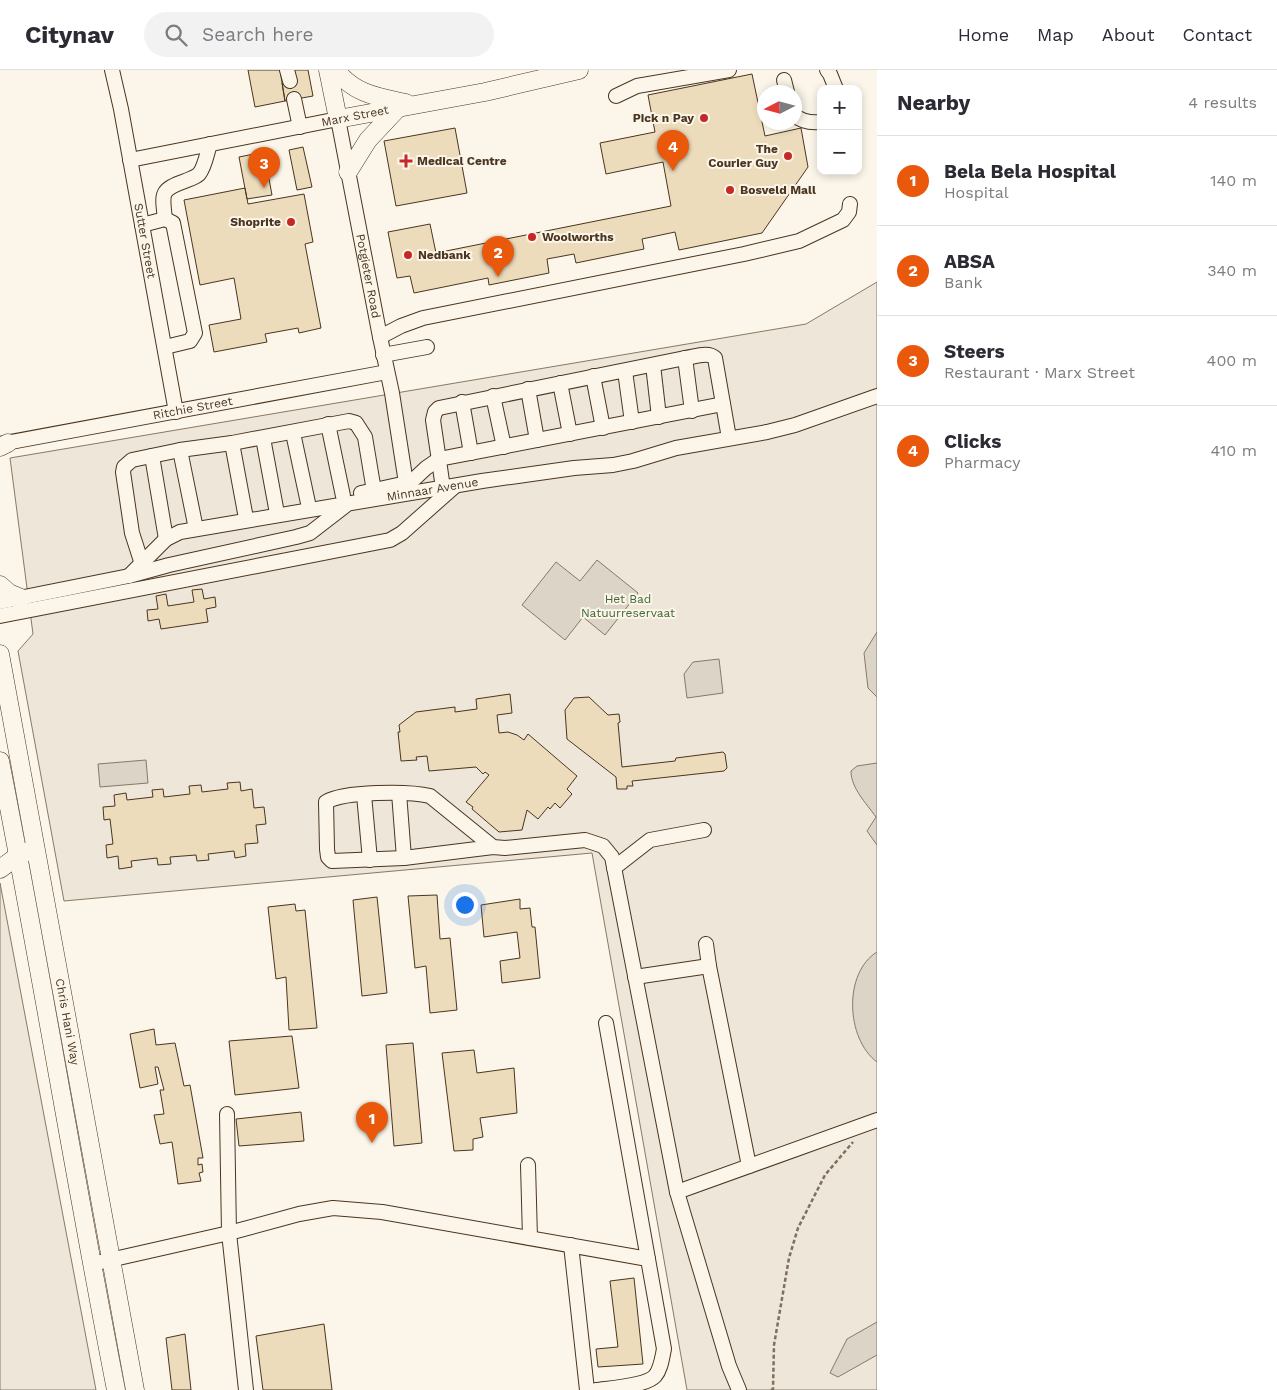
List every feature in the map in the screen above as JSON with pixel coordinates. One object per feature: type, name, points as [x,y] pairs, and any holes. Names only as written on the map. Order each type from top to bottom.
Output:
[{"type":"main road","name":"Potgieter Road","points":[[328,70],[338,119]]},
{"type":"main road","points":[[336,70],[351,87],[407,107]]},
{"type":"main road","name":"Marx Street","points":[[338,119],[485,92],[579,70]]},
{"type":"main road","points":[[348,172],[368,140],[407,107]]},
{"type":"main road","points":[[0,585],[21,598]]},
{"type":"main road","name":"Chris Hani Way","points":[[0,654],[136,1390]]},
{"type":"main road","name":"Chris Hani Way","points":[[0,761],[8,841],[18,855],[116,1390]]},
{"type":"main road","points":[[8,841],[35,840]]},
{"type":"main road","points":[[0,869],[35,840]]},
{"type":"main road","points":[[45,1006],[64,1002]]},
{"type":"street","name":"Sutter Street","points":[[112,70],[176,412]]},
{"type":"street","points":[[616,96],[637,86],[730,70]]},
{"type":"street","points":[[827,70],[834,85]]},
{"type":"street","points":[[294,99],[300,127]]},
{"type":"street","name":"Marx Street","points":[[130,160],[338,119]]},
{"type":"street","name":"Potgieter Road","points":[[338,119],[392,393],[406,483]]},
{"type":"street","points":[[802,120],[817,122]]},
{"type":"street","points":[[165,219],[163,201],[166,190],[170,186],[195,177],[200,173],[210,144]]},
{"type":"street","points":[[380,337],[423,318],[744,254],[799,241],[843,220],[849,212],[850,204]]},
{"type":"street","points":[[142,225],[165,219],[173,223],[195,333],[190,340],[165,348]]},
{"type":"street","points":[[384,355],[427,347]]},
{"type":"street","points":[[0,616],[390,540],[402,532],[449,487],[439,459],[434,425],[435,412],[439,408],[462,402],[708,354],[715,358],[730,438]]},
{"type":"street","points":[[685,358],[692,411]]},
{"type":"street","points":[[653,365],[659,417]]},
{"type":"street","points":[[625,371],[632,422]]},
{"type":"street","name":"Ritchie Street","points":[[3,445],[387,372]]},
{"type":"street","points":[[593,376],[603,428]]},
{"type":"street","points":[[560,383],[570,434]]},
{"type":"street","points":[[528,389],[537,440]]},
{"type":"street","points":[[493,396],[504,447]]},
{"type":"street","name":"Minnaar Avenue","points":[[129,576],[166,539],[196,526],[345,501],[574,468],[613,465],[676,448],[767,432],[795,425],[877,396]]},
{"type":"street","points":[[462,402],[471,453]]},
{"type":"street","points":[[180,450],[196,526],[276,508],[308,503],[345,501],[374,490],[406,483],[417,478],[426,468],[439,459],[724,404]]},
{"type":"street","points":[[142,564],[132,533],[123,472],[124,466],[132,460],[180,450],[293,433],[349,421],[356,423],[365,437],[374,490]]},
{"type":"street","points":[[328,424],[345,501]]},
{"type":"street","points":[[293,433],[308,503]]},
{"type":"street","points":[[263,438],[276,508]]},
{"type":"street","points":[[232,443],[245,514]]},
{"type":"street","points":[[152,456],[166,539]]},
{"type":"street","points":[[0,602],[129,576],[310,533],[345,501]]},
{"type":"street","points":[[399,793],[404,858]]},
{"type":"street","points":[[493,847],[430,796],[417,793],[364,795],[332,798],[326,802],[327,849],[328,856],[332,861],[404,858],[493,847],[505,848],[585,840],[603,846],[612,857],[677,1192],[729,1366],[739,1390]]},
{"type":"street","points":[[364,795],[370,860]]},
{"type":"street","points":[[614,868],[650,840],[704,830]]},
{"type":"street","points":[[706,944],[749,1166]]},
{"type":"street","points":[[635,977],[709,966]]},
{"type":"street","points":[[596,1390],[642,1382],[654,1377],[661,1365],[664,1349],[606,1023]]},
{"type":"street","points":[[227,1114],[229,1233],[246,1390]]},
{"type":"street","points":[[677,1192],[877,1120]]},
{"type":"street","points":[[528,1165],[530,1238]]},
{"type":"street","points":[[92,1264],[229,1233],[299,1214],[333,1208],[382,1212],[648,1259]]},
{"type":"street","points":[[571,1245],[587,1390]]},
{"type":"path","points":[[771,1390],[773,1389],[774,1345],[789,1258],[798,1228],[825,1175],[859,1135],[858,1126]]},
{"type":"green space","name":"Het Bad Natuurreservaat","points":[[877,282],[877,1390],[687,1390],[592,853],[64,901],[18,651],[33,634],[10,458],[806,324]]},
{"type":"green space","points":[[0,883],[96,1390],[0,1390]]},
{"type":"shaded area","points":[[597,560],[638,593],[605,635],[583,617],[565,640],[522,605],[556,562],[580,581]]},
{"type":"shaded area","points":[[877,632],[877,697],[868,688],[864,653]]},
{"type":"shaded area","points":[[719,659],[723,693],[687,698],[684,674],[693,662]]},
{"type":"shaded area","points":[[146,760],[148,783],[100,787],[98,764]]},
{"type":"shaded area","points":[[877,763],[877,845],[867,831],[876,817],[856,789],[851,771],[857,766]]},
{"type":"shaded area","points":[[877,952],[877,1062],[867,1052],[859,1038],[854,1023],[853,1006],[854,990],[858,975],[866,962]]},
{"type":"shaded area","points":[[877,1322],[877,1355],[838,1377],[830,1373],[847,1339]]},
{"type":"building","points":[[248,70],[280,70],[285,101],[255,107]]},
{"type":"building","points":[[294,70],[308,70],[313,96],[285,101],[282,83],[296,80]]},
{"type":"building","name":"Bosveld Mall","points":[[752,74],[757,98],[757,130],[764,130],[765,136],[792,130],[801,130],[808,167],[762,233],[679,250],[675,232],[642,239],[644,249],[576,263],[574,254],[547,259],[549,273],[489,285],[488,278],[414,293],[410,276],[397,278],[388,232],[430,224],[436,253],[671,206],[663,162],[606,174],[600,143],[655,132],[648,95]]},
{"type":"building","points":[[455,128],[467,193],[396,206],[384,141]]},
{"type":"building","points":[[303,147],[312,187],[297,190],[289,150]]},
{"type":"building","points":[[264,152],[272,195],[247,199],[239,157]]},
{"type":"building","points":[[245,188],[248,204],[304,194],[313,242],[305,244],[321,328],[299,333],[298,328],[265,334],[267,342],[214,352],[209,325],[241,319],[234,278],[200,285],[184,200]]},
{"type":"building","points":[[202,589],[204,599],[215,597],[216,607],[206,609],[208,622],[161,629],[159,619],[148,621],[147,610],[158,609],[156,596],[166,594],[168,606],[194,602],[192,590]]},
{"type":"building","points":[[510,694],[512,713],[497,715],[499,733],[508,732],[524,740],[528,734],[577,776],[567,789],[572,794],[560,808],[555,803],[550,809],[548,807],[538,819],[527,810],[522,830],[499,832],[466,802],[489,775],[485,772],[483,774],[476,767],[429,771],[427,756],[416,757],[417,760],[401,761],[398,732],[400,732],[399,725],[416,712],[455,707],[455,712],[477,709],[476,699]]},
{"type":"building","points":[[589,697],[608,715],[619,714],[620,722],[618,723],[622,767],[675,761],[676,758],[723,752],[727,768],[724,771],[632,781],[633,786],[627,786],[627,789],[617,789],[616,777],[567,739],[565,710],[574,698]]},
{"type":"building","points":[[240,782],[241,791],[252,789],[254,808],[264,807],[266,824],[256,825],[258,843],[245,844],[246,856],[235,858],[234,851],[208,854],[209,860],[197,861],[196,855],[170,857],[171,864],[158,865],[157,858],[131,861],[132,867],[119,869],[118,856],[107,858],[106,845],[113,844],[110,819],[104,820],[103,807],[115,806],[114,795],[126,793],[127,800],[153,797],[152,790],[163,789],[164,797],[190,794],[189,786],[201,785],[202,792],[228,789],[227,783]]},
{"type":"building","points":[[437,895],[440,939],[450,938],[457,1010],[430,1013],[426,966],[415,968],[408,896]]},
{"type":"building","points":[[377,897],[387,993],[362,996],[353,900]]},
{"type":"building","points":[[520,899],[520,909],[530,908],[532,927],[535,927],[540,978],[502,983],[500,961],[520,958],[517,932],[484,937],[481,905]]},
{"type":"building","points":[[295,904],[296,911],[305,910],[317,1028],[289,1030],[286,977],[276,979],[268,907]]},
{"type":"building","points":[[154,1029],[156,1045],[175,1043],[184,1086],[190,1085],[203,1158],[198,1158],[198,1165],[202,1164],[203,1172],[199,1173],[201,1181],[178,1184],[172,1142],[160,1144],[154,1115],[164,1114],[160,1090],[164,1090],[158,1067],[155,1067],[158,1084],[140,1088],[130,1034]]},
{"type":"building","points":[[292,1036],[299,1088],[235,1095],[229,1041]]},
{"type":"building","points":[[413,1043],[422,1143],[394,1146],[386,1045]]},
{"type":"building","points":[[474,1050],[477,1073],[514,1068],[517,1113],[480,1118],[483,1137],[473,1139],[473,1150],[454,1151],[442,1053]]},
{"type":"building","points":[[301,1112],[304,1141],[239,1146],[236,1119]]},
{"type":"building","points":[[634,1278],[643,1364],[598,1367],[596,1349],[618,1347],[610,1281]]},
{"type":"building","points":[[324,1324],[332,1390],[263,1390],[256,1336]]},
{"type":"building","points":[[185,1334],[191,1390],[172,1390],[166,1338]]},
{"type":"place","name":"Pick n Pay","points":[[704,118]]},
{"type":"place","name":"The Courier Guy","points":[[788,156]]},
{"type":"place","name":"Medical Centre","points":[[406,161]]},
{"type":"place","name":"Clicks","points":[[673,171]]},
{"type":"place","name":"Steers","points":[[264,188]]},
{"type":"place","name":"Bosveld Mall","points":[[730,190]]},
{"type":"place","name":"Shoprite","points":[[291,222]]},
{"type":"place","name":"Woolworths","points":[[532,237]]},
{"type":"place","name":"Nedbank","points":[[408,255]]},
{"type":"place","name":"ABSA","points":[[498,277]]},
{"type":"place","name":"Bela Bela Hospital","points":[[372,1143]]}]
